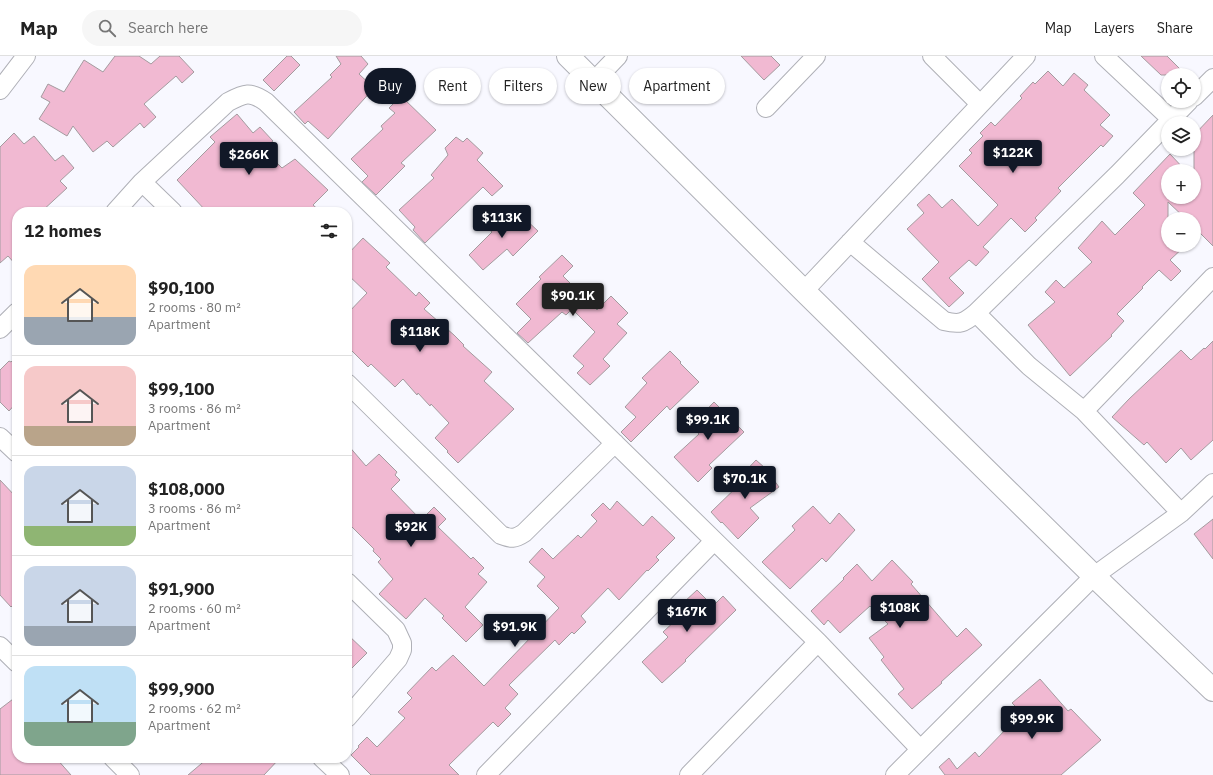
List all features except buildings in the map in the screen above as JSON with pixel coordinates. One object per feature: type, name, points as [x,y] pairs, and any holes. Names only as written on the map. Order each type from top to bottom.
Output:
[{"type":"street","points":[[0,90],[26,56]]},
{"type":"street","points":[[568,56],[580,68]]},
{"type":"street","points":[[606,68],[618,56]]},
{"type":"street","points":[[766,108],[816,56]]},
{"type":"street","points":[[932,56],[980,104]]},
{"type":"street","points":[[804,291],[1026,56]]},
{"type":"street","points":[[1104,56],[1168,116]]},
{"type":"street","points":[[1201,89],[1213,78]]},
{"type":"street","points":[[120,207],[142,182],[228,102],[241,95],[255,95],[266,102],[818,642],[920,749]]},
{"type":"street","points":[[617,104],[804,291],[1094,576],[1213,690]]},
{"type":"street","points":[[1174,116],[1183,108]]},
{"type":"street","points":[[850,242],[944,321],[955,324],[962,323],[976,314],[1117,175],[1161,129]]},
{"type":"street","points":[[142,182],[168,207]]},
{"type":"street","points":[[1084,411],[1213,277]]},
{"type":"street","points":[[976,314],[1029,366],[1084,411],[1181,513]]},
{"type":"street","points":[[0,329],[12,317]]},
{"type":"street","points":[[352,388],[501,535],[510,539],[524,533],[615,444]]},
{"type":"street","points":[[0,437],[12,449]]},
{"type":"street","points":[[895,775],[1094,576],[1181,513],[1213,483]]},
{"type":"street","points":[[486,775],[714,541]]},
{"type":"street","points":[[352,587],[396,630],[402,643],[402,650],[398,659],[352,712]]},
{"type":"street","points":[[689,775],[818,642]]},
{"type":"street","points":[[0,646],[12,658]]},
{"type":"street","points":[[118,763],[130,775]]},
{"type":"street","points":[[327,763],[340,775]]}]
